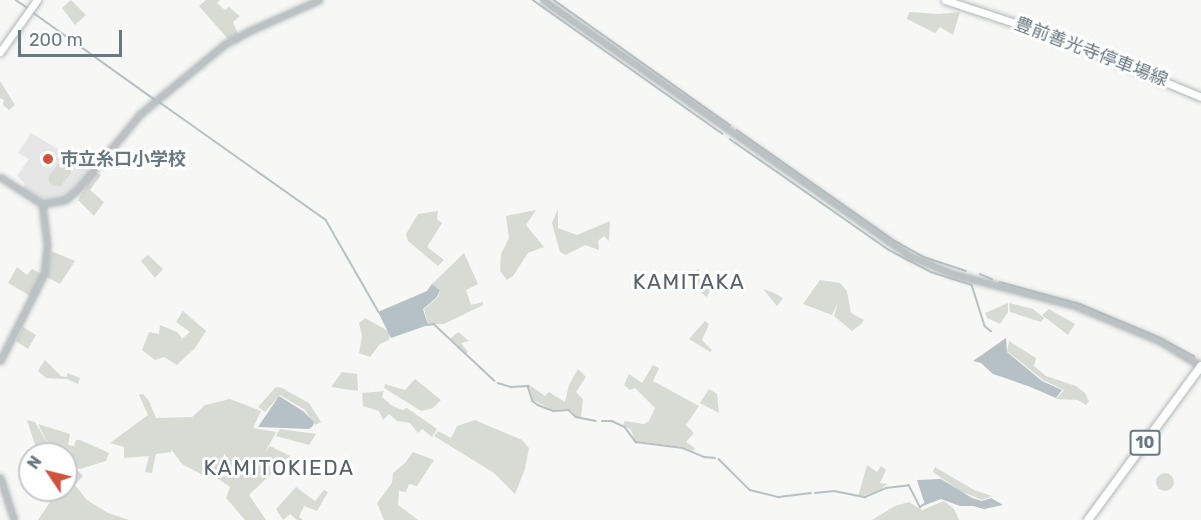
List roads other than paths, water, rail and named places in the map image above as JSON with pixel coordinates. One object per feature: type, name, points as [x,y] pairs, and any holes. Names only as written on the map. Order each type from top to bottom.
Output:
[{"type":"highway","name":"10","points":[[1088,520],[1201,366]]},
{"type":"main road","name":"豊前善光寺停車場線","points":[[945,0],[1057,37],[1201,97]]},
{"type":"main road","points":[[0,52],[32,7]]},
{"type":"street","points":[[0,177],[42,204],[57,203],[69,198],[140,114],[237,36],[319,0]]},
{"type":"street","points":[[543,0],[910,256],[953,274],[1073,305],[1160,341],[1201,366]]},
{"type":"street","points":[[0,361],[35,297],[45,268],[47,244],[42,204]]},
{"type":"street","points":[[0,477],[14,520]]},
{"type":"waterway","points":[[16,0],[28,8]]},
{"type":"waterway","points":[[533,0],[723,134]]},
{"type":"waterway","points":[[554,0],[730,125]]},
{"type":"waterway","points":[[31,11],[154,99]]},
{"type":"waterway","points":[[158,101],[326,220],[379,312]]},
{"type":"waterway","points":[[737,130],[895,241],[924,257],[966,271]]},
{"type":"waterway","points":[[730,139],[889,250],[931,272],[972,285],[985,326],[991,331]]},
{"type":"waterway","points":[[980,274],[992,279]]},
{"type":"waterway","points":[[1000,282],[1080,304],[1158,337],[1194,356]]},
{"type":"waterway","points":[[427,325],[434,324],[495,381]]},
{"type":"waterway","points":[[498,383],[511,387],[528,386],[533,401],[538,405],[554,411],[569,410],[576,417],[596,421]]},
{"type":"waterway","points":[[602,421],[612,421],[625,427],[636,442],[683,448],[704,457],[715,458]]},
{"type":"waterway","points":[[719,459],[750,490],[779,497],[811,493]]},
{"type":"waterway","points":[[815,493],[834,491],[865,497],[886,488],[909,485],[920,507],[925,504]]},
{"type":"place","name":"市立糸口小学校","points":[[48,159]]},
{"type":"district","name":"KAMITAKA","points":[[689,282]]},
{"type":"district","name":"KAMITOKIEDA","points":[[279,468]]}]
